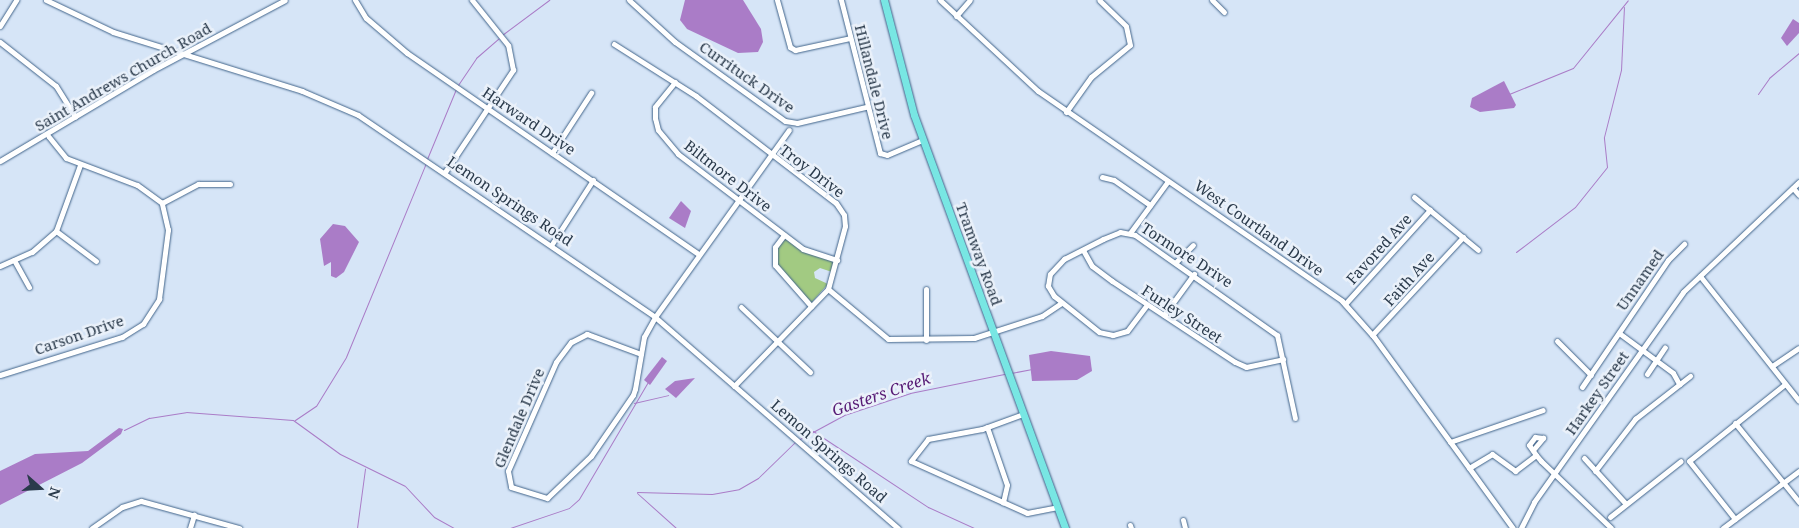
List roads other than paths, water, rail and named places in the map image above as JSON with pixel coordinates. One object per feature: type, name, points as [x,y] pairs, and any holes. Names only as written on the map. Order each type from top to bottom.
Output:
[{"type":"main road","name":"Tramway Road","points":[[884,0],[923,140],[1065,528]]},
{"type":"street","points":[[0,26],[16,0]]},
{"type":"street","name":"Lemon Springs Road","points":[[46,0],[105,29],[332,102],[444,172],[552,244],[655,317],[898,528]]},
{"type":"street","name":"Saint Andrews Church Road","points":[[0,161],[48,136],[76,116],[182,54],[285,0]]},
{"type":"street","name":"Harward Drive","points":[[355,0],[386,37],[697,253]]},
{"type":"street","points":[[444,172],[509,80],[514,59],[472,0]]},
{"type":"street","points":[[777,0],[790,47],[795,50],[850,38]]},
{"type":"street","name":"Hillandale Drive","points":[[841,0],[866,107],[880,153],[887,155],[923,140]]},
{"type":"street","name":"West Courtland Drive","points":[[940,0],[1014,71],[1066,112],[1345,304],[1372,335],[1512,528]]},
{"type":"street","points":[[956,16],[970,0]]},
{"type":"street","points":[[1066,112],[1091,77],[1130,46],[1126,26],[1099,0]]},
{"type":"street","points":[[1212,0],[1224,12]]},
{"type":"street","name":"Currituck Drive","points":[[629,2],[785,122],[797,123],[866,107]]},
{"type":"street","points":[[0,42],[56,86],[76,116]]},
{"type":"street","name":"Troy Drive","points":[[614,44],[675,82],[841,208],[845,226],[828,289],[734,386]]},
{"type":"street","name":"Biltmore Drive","points":[[675,82],[655,108],[658,130],[678,154],[784,235],[810,252],[837,260]]},
{"type":"street","points":[[552,152],[591,93]]},
{"type":"street","name":"Glendale Drive","points":[[641,354],[587,334],[571,342],[556,362],[508,471],[511,487],[547,498],[591,456],[633,395],[641,354],[655,317],[697,253],[772,156],[789,130]]},
{"type":"street","points":[[48,136],[66,158],[80,165],[137,185],[162,204],[198,184],[230,184]]},
{"type":"street","points":[[0,266],[14,260],[56,231],[80,165]]},
{"type":"street","points":[[1102,177],[1114,180],[1150,205]]},
{"type":"street","points":[[552,244],[593,180]]},
{"type":"street","points":[[1130,233],[1168,181]]},
{"type":"street","name":"Harkey Street","points":[[1521,528],[1556,472],[1643,350],[1700,276],[1799,182]]},
{"type":"street","points":[[1793,188],[1799,195]]},
{"type":"street","points":[[1414,197],[1478,250]]},
{"type":"street","name":"Carson Drive","points":[[0,375],[122,337],[143,324],[159,299],[168,230],[162,204]]},
{"type":"street","name":"Favored Ave","points":[[1345,304],[1430,210]]},
{"type":"street","points":[[56,231],[96,261]]},
{"type":"street","name":"Tormore Drive","points":[[1146,306],[1126,331],[1113,335],[1099,332],[1061,303],[1048,286],[1050,274],[1083,250],[1120,232],[1130,233],[1194,274],[1269,326],[1277,334],[1296,418]]},
{"type":"street","points":[[784,235],[775,247],[775,266],[811,306]]},
{"type":"street","name":"Faith Ave","points":[[1372,335],[1462,237]]},
{"type":"street","name":"Unnamed","points":[[1582,387],[1668,260],[1684,244]]},
{"type":"street","points":[[1176,262],[1193,245]]},
{"type":"street","name":"Furley Street","points":[[1083,250],[1092,266],[1146,306],[1164,315],[1246,367],[1283,359]]},
{"type":"street","points":[[14,260],[29,286]]},
{"type":"street","points":[[1164,315],[1194,274]]},
{"type":"street","points":[[1700,276],[1799,402]]},
{"type":"street","points":[[828,289],[880,336],[926,340],[964,340],[1042,316],[1061,303]]},
{"type":"street","points":[[926,289],[926,340]]},
{"type":"street","points":[[741,307],[810,372]]},
{"type":"street","name":"Unnamed","points":[[1619,333],[1643,350],[1680,384]]},
{"type":"street","points":[[1557,342],[1591,375]]},
{"type":"street","points":[[1647,374],[1665,347]]},
{"type":"street","points":[[1772,366],[1799,348]]},
{"type":"street","points":[[1595,471],[1627,428],[1690,376]]},
{"type":"street","points":[[1735,519],[1690,461],[1785,384]]},
{"type":"street","points":[[1450,442],[1543,410]]},
{"type":"street","points":[[1023,414],[987,427],[928,439],[911,461],[1031,514],[1058,510]]},
{"type":"street","points":[[1735,424],[1799,502]]},
{"type":"street","points":[[987,427],[1007,485],[1004,503]]},
{"type":"street","points":[[1470,468],[1492,454],[1514,470],[1534,453],[1556,472],[1612,528]]},
{"type":"street","points":[[1584,458],[1626,504]]},
{"type":"street","points":[[1610,517],[1681,461]]},
{"type":"street","points":[[1723,528],[1799,471]]},
{"type":"street","points":[[92,528],[136,502],[194,515],[239,528]]},
{"type":"street","points":[[190,528],[194,515]]},
{"type":"street","points":[[1183,520],[1185,528]]},
{"type":"waterway","points":[[502,35],[549,0]]},
{"type":"waterway","points":[[1509,94],[1573,68],[1628,0]]},
{"type":"waterway","points":[[1516,252],[1575,207],[1607,167],[1604,137],[1621,70],[1624,7]]},
{"type":"waterway","points":[[458,85],[476,58],[499,38]]},
{"type":"waterway","points":[[1758,94],[1769,78],[1799,53]]},
{"type":"waterway","points":[[427,159],[456,89]]},
{"type":"waterway","points":[[295,420],[316,406],[346,357],[426,163]]},
{"type":"waterway","name":"Gasters Creek","points":[[1011,373],[1031,369]]},
{"type":"waterway","name":"Gasters Creek","points":[[798,440],[844,415],[910,393],[1004,374]]},
{"type":"waterway","points":[[510,528],[569,508],[579,499],[648,382]]},
{"type":"waterway","points":[[634,403],[668,395]]},
{"type":"waterway","name":"Gasters Creek","points":[[124,430],[149,418],[186,412],[293,420],[340,454],[405,486],[434,517],[454,528]]},
{"type":"waterway","points":[[813,431],[928,507],[974,528]]},
{"type":"waterway","name":"Gasters Creek","points":[[637,492],[712,494],[739,489],[758,478],[795,442]]},
{"type":"waterway","points":[[357,528],[365,469]]},
{"type":"waterway","points":[[637,493],[676,528]]}]
